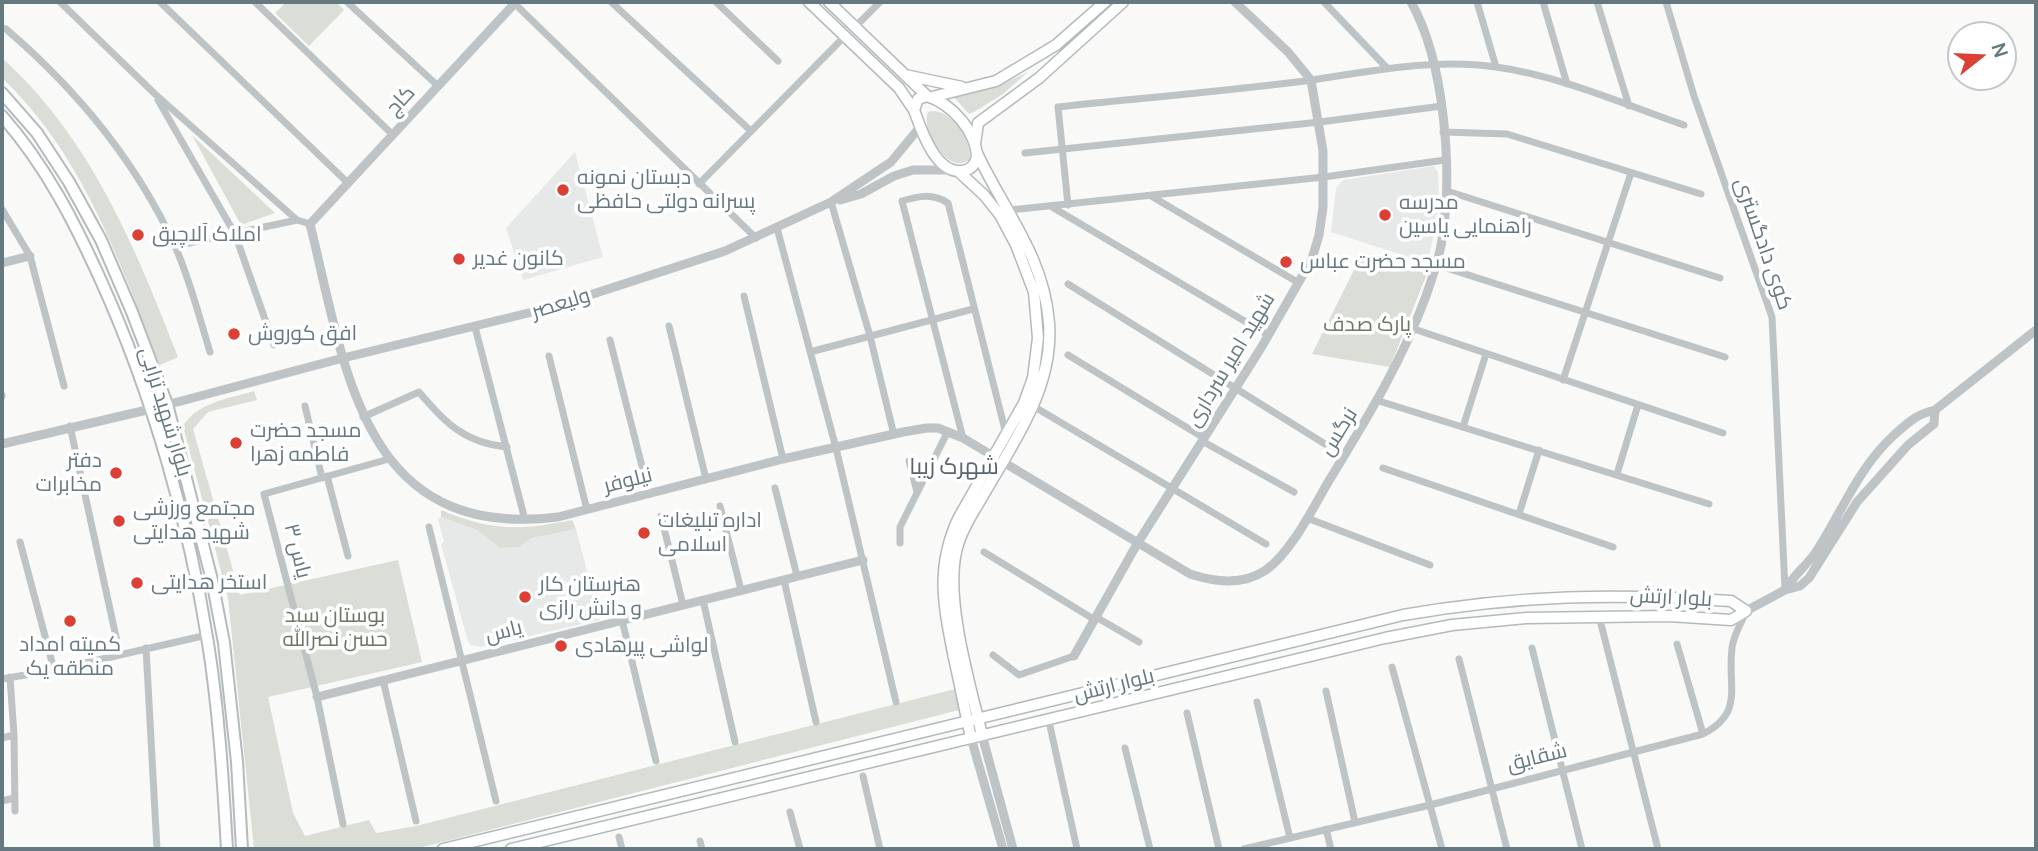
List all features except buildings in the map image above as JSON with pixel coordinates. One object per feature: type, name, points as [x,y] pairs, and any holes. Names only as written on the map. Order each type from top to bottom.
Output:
[{"type":"main road","points":[[810,2],[899,88],[914,110],[936,156],[1005,212],[1034,292],[1038,353],[1024,403],[1006,434],[997,460]]},
{"type":"main road","points":[[829,2],[905,75],[962,121],[1041,281],[1049,325],[1046,370],[1033,406],[982,487],[959,542],[953,578],[954,607],[977,736]]},
{"type":"main road","points":[[914,110],[918,99],[996,81],[1056,45],[1105,2]]},
{"type":"main road","points":[[956,171],[966,170],[973,165],[978,123],[1039,78],[1123,2]]},
{"type":"main road","points":[[905,75],[966,88]]},
{"type":"main road","name":"بلوار شهید ترابی","points":[[2,93],[37,132],[101,240],[167,404],[212,580],[223,643],[237,762],[242,849]]},
{"type":"main road","name":"بلوار شهید ترابی","points":[[2,116],[25,142],[56,189],[83,242],[118,318],[151,409],[197,583],[207,635],[217,714],[227,849]]},
{"type":"main road","name":"بلوار ارتش","points":[[443,849],[1378,621],[1446,607],[1529,598],[1617,595],[1731,601],[1746,611],[1731,620],[1671,616],[1599,616],[1526,618],[1452,625],[1385,638],[511,849]]},
{"type":"main road","points":[[610,810],[614,825]]},
{"type":"street","points":[[60,2],[155,94],[297,220],[310,224],[343,358]]},
{"type":"street","points":[[160,2],[348,183]]},
{"type":"street","points":[[255,2],[393,135]]},
{"type":"street","points":[[347,2],[438,86]]},
{"type":"street","points":[[514,2],[756,238]]},
{"type":"street","name":"کاج","points":[[310,224],[514,2]]},
{"type":"street","points":[[611,2],[751,131]]},
{"type":"street","points":[[716,2],[778,61]]},
{"type":"street","points":[[855,27],[880,2]]},
{"type":"street","name":"شهید امیر سرداری","points":[[1074,656],[1138,544],[1268,335],[1312,259],[1319,235],[1324,177],[1320,122],[1311,80],[1288,52],[1236,2]]},
{"type":"street","points":[[1324,2],[1388,68]]},
{"type":"street","name":"نرگس","points":[[997,460],[1190,574],[1205,579],[1234,582],[1267,569],[1282,554],[1378,401],[1414,329],[1437,265],[1447,191],[1442,106],[1426,33],[1411,2]]},
{"type":"street","points":[[1477,2],[1496,66]]},
{"type":"street","points":[[1543,2],[1567,85]]},
{"type":"street","points":[[1597,2],[1629,106]]},
{"type":"street","name":"کوی دادگستری","points":[[1666,2],[1694,96],[1772,317],[1785,590]]},
{"type":"street","points":[[2,28],[40,58],[106,131],[147,191],[175,246],[190,284],[210,352]]},
{"type":"street","points":[[699,184],[845,36]]},
{"type":"street","points":[[1068,205],[1058,107],[1311,80],[1388,68],[1435,65],[1496,66],[1567,85],[1684,125]]},
{"type":"street","points":[[155,94],[235,234],[274,345]]},
{"type":"street","points":[[1025,153],[1320,122],[1442,106]]},
{"type":"street","name":"ولیعصر","points":[[2,444],[552,307],[725,251],[831,202],[891,162],[920,127]]},
{"type":"street","points":[[1443,132],[1507,134],[1701,194]]},
{"type":"street","points":[[1005,212],[1324,177],[1445,160]]},
{"type":"street","points":[[894,435],[870,336],[831,202],[861,194],[894,176],[913,170],[956,171]]},
{"type":"street","points":[[1563,380],[1631,173]]},
{"type":"street","points":[[1447,191],[1720,278]]},
{"type":"street","points":[[962,438],[902,201],[926,195],[948,203],[1006,434]]},
{"type":"street","points":[[1151,196],[1298,283]]},
{"type":"street","points":[[1052,206],[1268,335]]},
{"type":"street","points":[[2,209],[30,256],[64,386]]},
{"type":"street","points":[[175,246],[297,220]]},
{"type":"street","points":[[777,228],[836,448],[896,702]]},
{"type":"street","points":[[2,263],[30,256]]},
{"type":"street","points":[[1437,265],[1725,357]]},
{"type":"street","points":[[1068,284],[1325,444]]},
{"type":"street","points":[[744,296],[783,459]]},
{"type":"street","points":[[810,352],[974,309]]},
{"type":"street","points":[[669,326],[706,479]]},
{"type":"street","points":[[474,327],[525,521]]},
{"type":"street","points":[[1414,329],[1723,433]]},
{"type":"street","points":[[1785,590],[1791,579],[1812,558],[1850,491],[1879,449],[1918,415],[1935,410],[2036,330]]},
{"type":"street","points":[[610,340],[649,494]]},
{"type":"street","points":[[1463,427],[1486,354]]},
{"type":"street","points":[[1068,355],[1294,492]]},
{"type":"street","points":[[549,356],[587,510]]},
{"type":"street","name":"نیلوفر","points":[[343,358],[363,417],[389,459],[408,479],[434,498],[485,517],[525,521],[558,517],[783,459],[927,428],[962,438],[997,460]]},
{"type":"street","points":[[363,417],[419,392],[451,426],[472,440],[489,446],[507,447]]},
{"type":"street","points":[[1378,401],[1709,504]]},
{"type":"street","points":[[1617,474],[1638,405]]},
{"type":"street","points":[[304,406],[348,556]]},
{"type":"street","points":[[1033,406],[1266,544]]},
{"type":"street","points":[[1746,611],[1785,590],[1800,586],[1809,578],[1857,502],[1908,445],[1934,424],[1935,410]]},
{"type":"street","points":[[70,426],[120,655]]},
{"type":"street","points":[[900,543],[900,527],[948,432]]},
{"type":"street","points":[[1519,514],[1539,450]]},
{"type":"street","name":"یاس ۳","points":[[343,824],[317,697],[264,494],[389,459]]},
{"type":"street","points":[[909,461],[917,492]]},
{"type":"street","points":[[1383,468],[1613,547]]},
{"type":"street","points":[[775,488],[797,576]]},
{"type":"street","points":[[720,506],[741,590]]},
{"type":"street","points":[[662,516],[683,605]]},
{"type":"street","points":[[1307,518],[1430,565]]},
{"type":"street","points":[[429,527],[496,801]]},
{"type":"street","points":[[20,542],[54,670]]},
{"type":"street","points":[[984,552],[1139,642]]},
{"type":"street","name":"یاس","points":[[317,697],[863,560]]},
{"type":"street","points":[[784,580],[816,722]]},
{"type":"street","points":[[703,600],[735,742]]},
{"type":"street","name":"شقایق","points":[[1244,849],[1263,847],[1703,734],[1719,726],[1727,715],[1732,696],[1732,644],[1746,611]]},
{"type":"street","points":[[1599,616],[1658,849]]},
{"type":"street","points":[[622,620],[656,761]]},
{"type":"street","points":[[15,811],[14,735],[6,678],[54,670],[207,635]]},
{"type":"street","points":[[1677,644],[1703,734]]},
{"type":"street","points":[[146,648],[157,849]]},
{"type":"street","points":[[1532,648],[1582,849]]},
{"type":"street","points":[[993,655],[1019,675],[1074,656]]},
{"type":"street","points":[[1460,659],[1507,849]]},
{"type":"street","points":[[1392,667],[1442,849]]},
{"type":"street","points":[[383,680],[416,821]]},
{"type":"street","points":[[1326,691],[1355,822]]},
{"type":"street","points":[[1257,702],[1290,838]]},
{"type":"street","points":[[1186,713],[1219,849]]},
{"type":"street","points":[[1050,726],[1077,849]]},
{"type":"street","points":[[2,738],[14,735]]},
{"type":"street","points":[[977,736],[1003,849]]},
{"type":"street","points":[[977,736],[1013,849]]},
{"type":"street","points":[[1125,748],[1150,849]]},
{"type":"street","points":[[863,776],[880,849]]},
{"type":"street","points":[[2,801],[15,798]]},
{"type":"street","points":[[790,812],[800,849]]},
{"type":"street","points":[[1326,829],[1331,849]]},
{"type":"street","points":[[619,837],[622,849]]},
{"type":"street","points":[[700,841],[702,849]]},
{"type":"shaded area","name":"دبستان نمونه پسرانه دولتی حافظی","points":[[575,152],[603,257],[523,280],[506,228]]},
{"type":"shaded area","name":"مدرسه راهنمایی یاسین","points":[[1434,166],[1438,172],[1439,199],[1427,263],[1331,232],[1336,188],[1343,180]]},
{"type":"shaded area","name":"هنرستان کار و دانش رازی","points":[[441,517],[477,530],[500,548],[519,547],[532,538],[576,529],[600,620],[481,647],[470,645],[441,544],[444,542],[438,519]]},
{"type":"green space","points":[[286,2],[336,2],[344,10],[309,46],[275,13]]},
{"type":"green space","points":[[2,58],[33,89],[61,123],[107,196],[145,275],[178,357],[160,365],[114,249],[77,175],[30,108],[2,78]]},
{"type":"green space","points":[[1028,72],[1003,94],[969,114],[952,95],[996,87]]},
{"type":"green space","points":[[928,112],[940,112],[954,121],[964,135],[970,159],[962,163],[954,162],[939,149],[928,130]]},
{"type":"green space","points":[[192,135],[275,213],[241,225]]},
{"type":"green space","name":"پارک صدف","points":[[1363,252],[1428,271],[1390,367],[1312,354]]},
{"type":"green space","name":"بوستان سید حسن نصرالله","points":[[254,391],[257,400],[208,412],[193,429],[240,595],[398,560],[422,662],[268,697],[293,813],[305,836],[369,820],[376,833],[416,826],[955,689],[959,710],[415,849],[254,849],[228,598],[183,426],[205,406]]},
{"type":"green space","points":[[441,510],[475,522],[505,527],[536,526],[572,520],[576,529],[532,538],[519,547],[500,548],[477,530],[441,517]]},
{"type":"place","name":"دبستان نمونه پسرانه دولتی حافظی","points":[[563,190]]},
{"type":"place","name":"مدرسه راهنمایی یاسین","points":[[1385,215]]},
{"type":"place","name":"املاک آلاچیق","points":[[138,235]]},
{"type":"place","name":"کانون غدیر","points":[[459,259]]},
{"type":"place","name":"مسجد حضرت عباس","points":[[1286,262]]},
{"type":"place","name":"افق کوروش","points":[[234,334]]},
{"type":"place","name":"مسجد حضرت فاطمه زهرا","points":[[236,443]]},
{"type":"place","name":"دفتر مخابرات","points":[[116,473]]},
{"type":"place","name":"مجتمع ورزشی شهید هدایتی","points":[[119,521]]},
{"type":"place","name":"اداره تبلیغات اسلامی","points":[[644,533]]},
{"type":"place","name":"استخر هدایتی","points":[[137,583]]},
{"type":"place","name":"هنرستان کار و دانش رازی","points":[[525,597]]},
{"type":"place","name":"کمیته امداد منطقه یک","points":[[70,621]]},
{"type":"place","name":"لواشی پیرهادی","points":[[561,646]]},
{"type":"district","name":"شهرک زیبا","points":[[954,468]]}]
